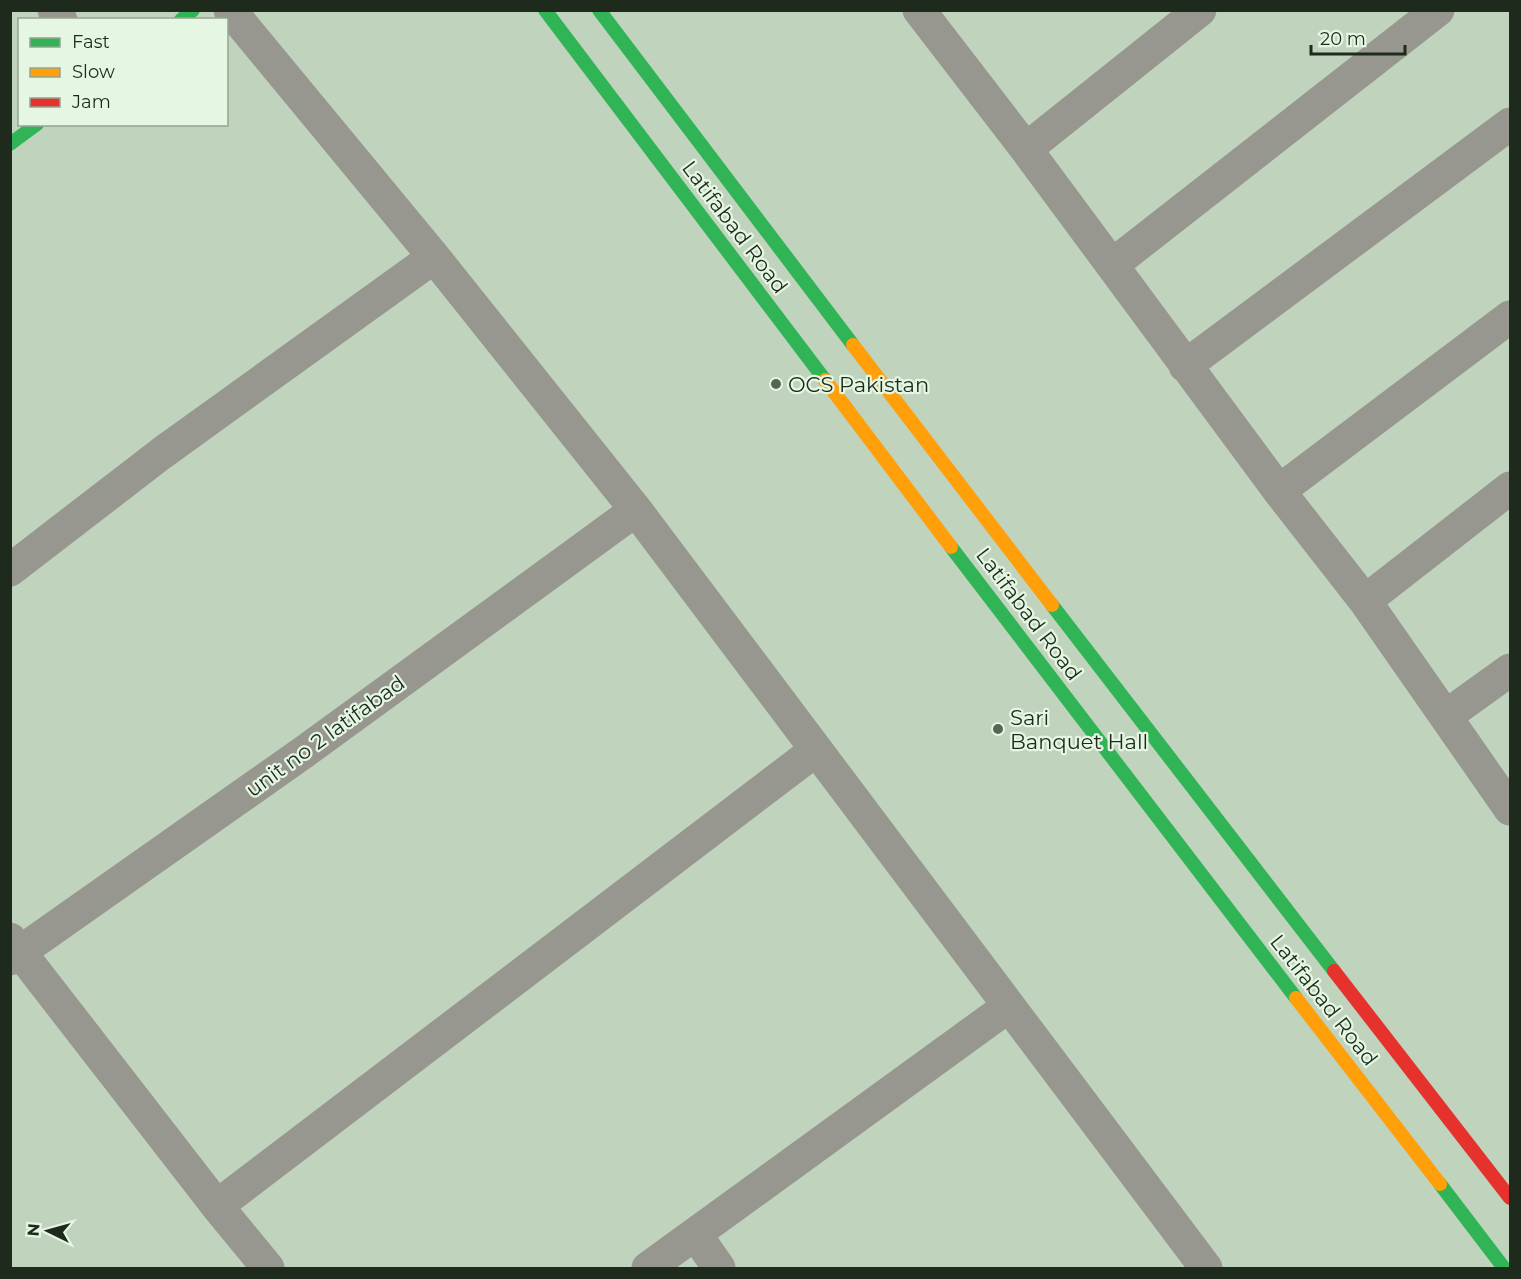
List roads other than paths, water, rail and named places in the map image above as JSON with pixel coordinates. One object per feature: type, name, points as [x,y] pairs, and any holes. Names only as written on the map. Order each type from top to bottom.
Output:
[{"type":"street","points":[[230,10],[434,257],[636,510],[1204,1268]]},
{"type":"street","name":"Latifabad Road","points":[[545,10],[633,117],[1504,1269]]},
{"type":"street","name":"Latifabad Road","points":[[599,10],[659,98],[1120,705],[1510,1197]]},
{"type":"street","points":[[1026,149],[1200,10]]},
{"type":"street","points":[[1112,265],[1438,10]]},
{"type":"street","points":[[932,15],[1026,149],[1185,366],[1365,602],[1510,808]]},
{"type":"street","points":[[1185,366],[1510,124]]},
{"type":"street","points":[[10,144],[34,126]]},
{"type":"street","points":[[10,570],[162,453],[434,257]]},
{"type":"street","points":[[1279,491],[1510,317]]},
{"type":"street","points":[[1365,602],[1510,488]]},
{"type":"street","name":"unit no 2 latifabad","points":[[14,950],[304,752],[636,510]]},
{"type":"street","points":[[1446,716],[1510,670]]},
{"type":"street","points":[[217,1206],[816,750]]},
{"type":"street","points":[[14,950],[268,1269]]},
{"type":"street","points":[[648,1269],[1009,1006]]},
{"type":"street","points":[[696,1236],[719,1269]]},
{"type":"place","name":"OCS Pakistan","points":[[776,384]]},
{"type":"place","name":"Sari Banquet Hall","points":[[998,729]]}]
